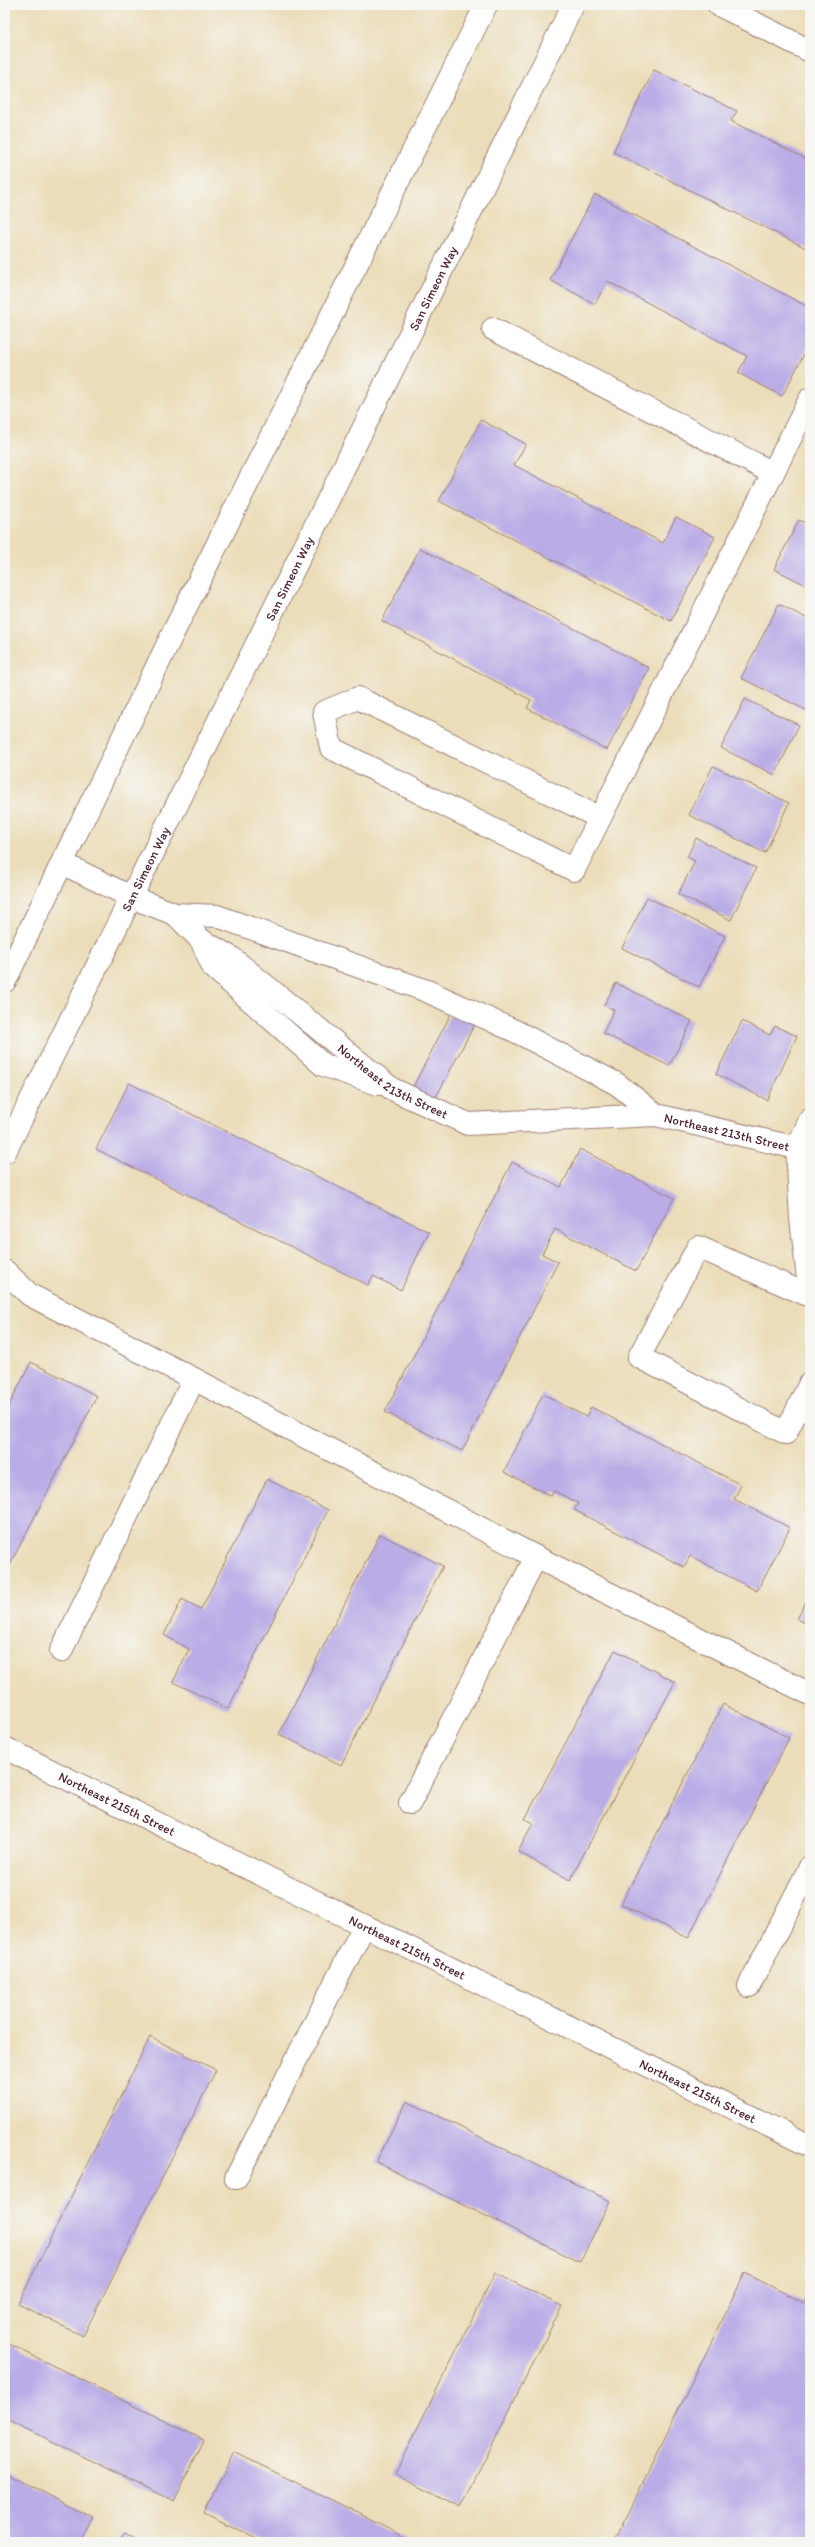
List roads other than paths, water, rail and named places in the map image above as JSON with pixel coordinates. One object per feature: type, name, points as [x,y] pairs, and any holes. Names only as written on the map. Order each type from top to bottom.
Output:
[{"type":"street","points":[[5,981],[173,633],[486,5]]},
{"type":"street","name":"San Simeon Way","points":[[5,1152],[574,5]]},
{"type":"street","points":[[719,5],[810,51]]},
{"type":"street","points":[[493,329],[773,473]]},
{"type":"street","points":[[600,818],[358,698],[324,712],[331,748],[574,870],[810,399]]},
{"type":"street","name":"Northeast 213th Street","points":[[62,862],[131,897],[176,914],[218,916],[427,991],[517,1032],[617,1084],[656,1115]]},
{"type":"street","name":"Northeast 213th Street","points":[[176,914],[201,940],[232,958],[392,1089],[468,1124],[623,1118],[656,1115],[804,1151]]},
{"type":"street","points":[[810,1120],[804,1151],[801,1219],[810,1296]]},
{"type":"street","points":[[810,1296],[698,1247],[639,1357],[786,1433],[810,1383]]},
{"type":"street","points":[[11,1277],[30,1295],[69,1317],[194,1379],[536,1557],[810,1694]]},
{"type":"street","points":[[61,1651],[194,1379]]},
{"type":"street","points":[[410,1803],[536,1557]]},
{"type":"street","name":"Northeast 215th Street","points":[[5,1748],[810,2146]]},
{"type":"street","points":[[749,1986],[810,1867]]},
{"type":"street","points":[[236,2178],[364,1926]]}]
